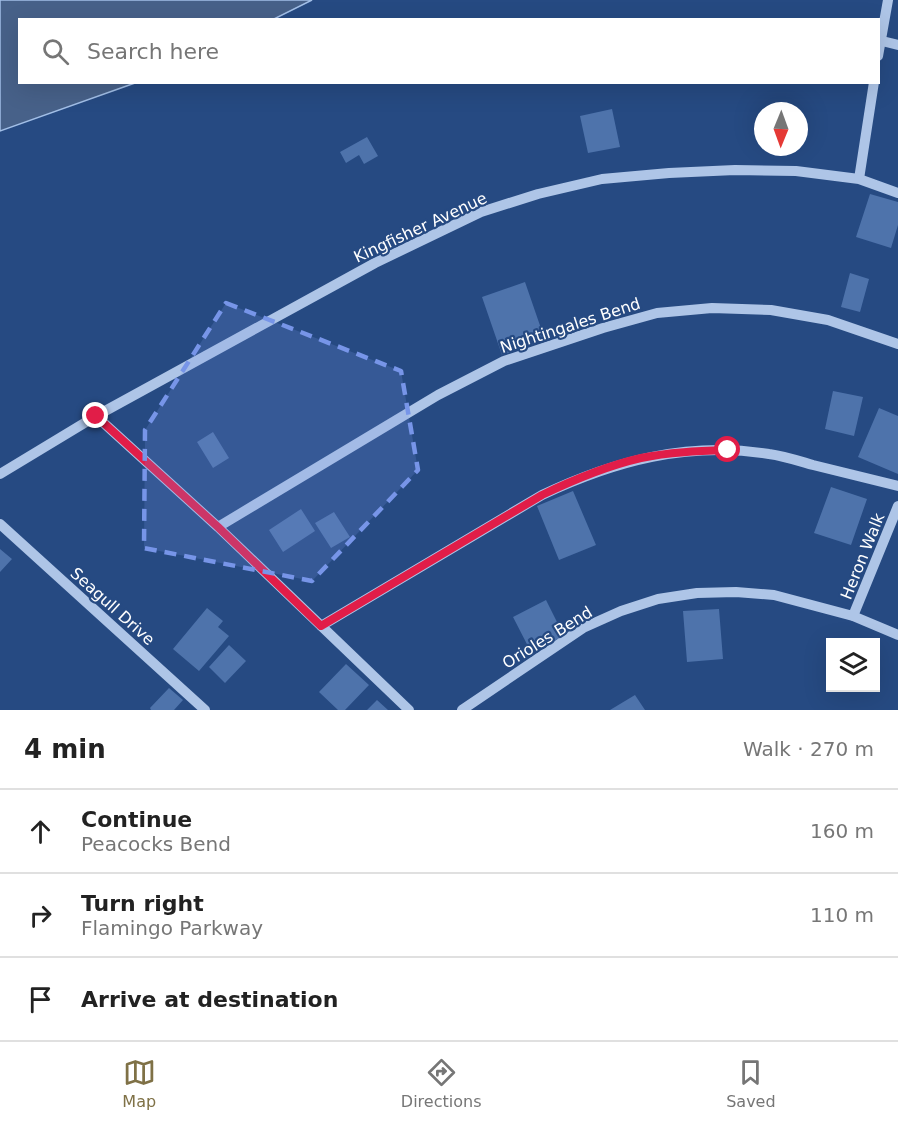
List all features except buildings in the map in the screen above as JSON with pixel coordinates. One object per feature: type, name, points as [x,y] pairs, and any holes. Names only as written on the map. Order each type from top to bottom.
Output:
[{"type":"street","points":[[888,0],[880,40],[898,45]]},
{"type":"street","points":[[859,179],[874,84]]},
{"type":"street","name":"Kingfisher Avenue","points":[[0,474],[96,416],[375,263],[481,212],[538,194],[602,178],[735,170],[796,171],[859,179],[898,193]]},
{"type":"street","name":"Nightingales Bend","points":[[218,527],[438,395],[504,361],[603,328],[657,313],[712,308],[771,310],[828,320],[898,344]]},
{"type":"street","points":[[96,416],[218,527],[409,710]]},
{"type":"street","points":[[321,626],[542,495],[604,469],[640,458],[682,452],[728,450],[770,454],[898,486]]},
{"type":"street","name":"Heron Walk","points":[[853,616],[898,506]]},
{"type":"street","name":"Seagull Drive","points":[[0,524],[205,710]]},
{"type":"street","name":"Orioles Bend","points":[[462,710],[584,628],[621,611],[658,598],[697,593],[736,592],[774,595],[853,616],[898,635]]},
{"type":"highlighted area","points":[[226,303],[401,371],[418,470],[312,581],[144,548],[145,430]]},
{"type":"water","points":[[0,0],[312,0],[276,18],[18,18],[18,84],[132,84],[0,131]]},
{"type":"route","points":[[96,416],[218,527],[321,626],[542,495],[570,482],[640,458],[682,452],[728,450]]}]
